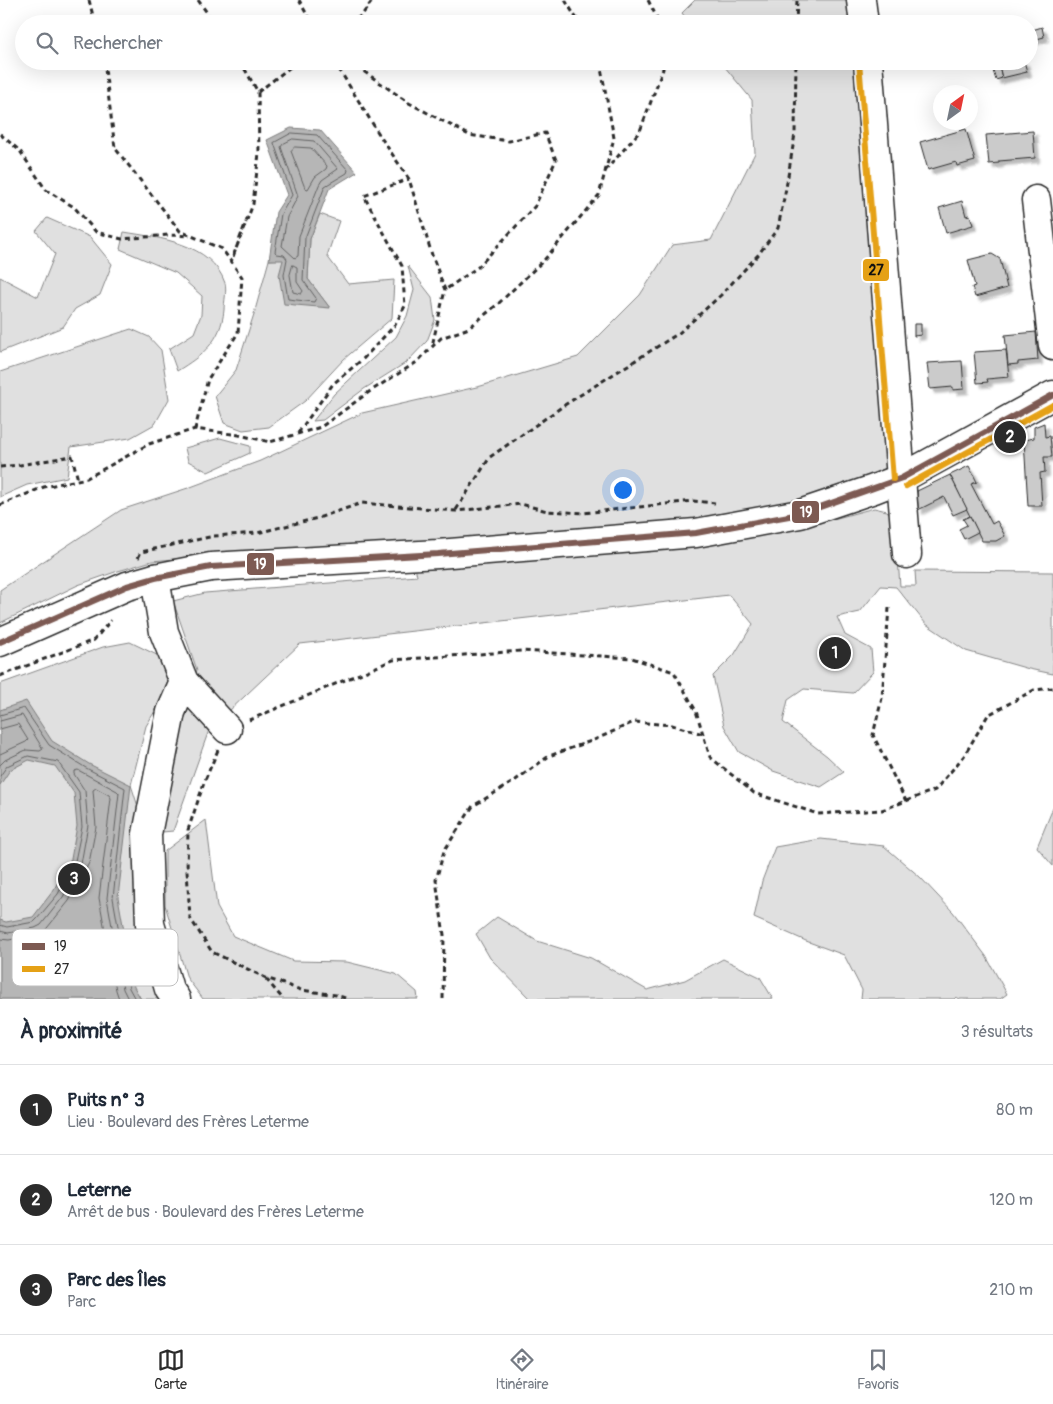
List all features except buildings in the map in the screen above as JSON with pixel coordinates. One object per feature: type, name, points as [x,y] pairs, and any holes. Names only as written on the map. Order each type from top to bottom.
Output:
[{"type":"street","points":[[861,0],[863,15]]},
{"type":"street","points":[[869,70],[907,554]]},
{"type":"street","points":[[1036,200],[1053,346]]},
{"type":"street","points":[[0,642],[127,586],[155,578],[211,567],[438,554],[696,533],[800,514],[902,478],[1053,395]]},
{"type":"street","points":[[155,578],[164,632],[184,682],[227,729]]},
{"type":"street","points":[[151,929],[147,834],[171,712],[184,682]]},
{"type":"street","points":[[168,986],[176,999]]},
{"type":"path","points":[[89,0],[93,15]]},
{"type":"path","points":[[198,0],[209,15]]},
{"type":"path","points":[[299,0],[307,15]]},
{"type":"path","points":[[362,15],[373,0]]},
{"type":"path","points":[[565,0],[574,15]]},
{"type":"path","points":[[648,0],[656,15]]},
{"type":"path","points":[[796,15],[797,0]]},
{"type":"path","points":[[105,70],[115,148],[180,231],[222,249],[242,278],[238,333],[208,379],[195,429]]},
{"type":"path","points":[[231,262],[253,204],[259,153],[258,92],[245,70]]},
{"type":"path","points":[[258,92],[286,70]]},
{"type":"path","points":[[340,70],[382,139],[409,178],[432,255],[445,290],[432,347]]},
{"type":"path","points":[[362,70],[409,103],[469,135],[508,140],[546,133],[556,160],[535,206],[478,267],[445,290]]},
{"type":"path","points":[[0,505],[44,487],[87,478],[149,444],[195,429],[239,435],[270,442],[321,427],[369,392],[417,362],[441,338],[469,328],[499,303],[545,259],[599,195],[614,138],[601,70]]},
{"type":"path","points":[[605,172],[640,131],[663,70]]},
{"type":"path","points":[[723,504],[692,501],[584,513],[548,511],[521,504],[456,511],[490,457],[566,404],[679,333],[721,295],[758,255],[778,228],[795,134],[796,70]]},
{"type":"path","points":[[0,134],[20,151],[46,190],[74,207],[96,232],[122,239],[169,235],[192,236]]},
{"type":"path","points":[[298,433],[333,384],[364,358],[395,325],[405,306],[402,266],[364,196],[409,178]]},
{"type":"path","points":[[231,262],[246,222]]},
{"type":"path","points":[[0,467],[20,466],[72,456],[78,480]]},
{"type":"path","points":[[889,608],[882,698],[873,735],[906,801]]},
{"type":"path","points":[[348,999],[336,995],[301,990],[266,978],[212,952],[190,918],[187,871],[188,830],[204,780],[227,729],[393,660],[521,651],[632,658],[674,672],[696,711],[710,757],[754,793],[818,814],[882,810],[935,790],[964,756],[988,715],[1034,690],[1053,688]]},
{"type":"path","points":[[443,999],[444,934],[436,880],[444,851],[473,806],[513,782],[549,756],[594,740],[634,722],[672,725],[703,734]]},
{"type":"path","points":[[266,978],[283,999]]},
{"type":"shaded area","points":[[695,0],[848,0],[849,15],[683,15],[682,13]]},
{"type":"shaded area","points":[[727,70],[854,70],[888,463],[880,479],[824,497],[826,521],[874,508],[887,511],[895,520],[900,586],[916,586],[915,571],[1053,572],[1053,674],[966,651],[926,624],[896,587],[881,586],[860,612],[837,617],[845,635],[871,649],[873,672],[853,693],[804,689],[788,700],[783,722],[827,756],[844,772],[821,787],[773,771],[739,752],[724,726],[713,676],[734,655],[753,624],[729,595],[300,644],[209,730],[173,831],[152,833],[182,702],[197,670],[173,601],[205,593],[417,576],[410,545],[218,555],[152,561],[78,585],[0,623],[0,590],[121,510],[188,488],[260,461],[362,413],[481,386],[578,357],[640,295],[672,245],[711,240],[755,153],[752,100]]},
{"type":"shaded area","points":[[320,214],[339,221],[327,256],[348,284],[394,280],[392,318],[344,359],[305,401],[269,427],[243,430],[224,423],[215,396],[236,370],[269,260],[283,259],[330,308],[308,279],[310,239]]},
{"type":"shaded area","points":[[47,218],[90,237],[112,264],[100,295],[75,309],[63,327],[0,352],[0,277],[38,297],[55,254],[36,231]]},
{"type":"shaded area","points":[[124,232],[168,240],[196,251],[208,259],[218,270],[225,283],[224,310],[215,339],[203,353],[177,371],[169,349],[194,333],[201,315],[202,296],[176,273],[120,249]]},
{"type":"shaded area","points":[[408,266],[432,297],[435,320],[427,341],[407,362],[364,389],[323,420],[313,421],[334,394],[396,337],[407,316],[414,290]]},
{"type":"shaded area","points":[[131,329],[149,337],[161,350],[169,399],[155,424],[130,438],[71,447],[67,477],[27,485],[0,497],[0,372]]},
{"type":"shaded area","points":[[220,438],[250,446],[250,453],[208,472],[188,461],[185,448]]},
{"type":"shaded area","points":[[130,642],[161,657],[170,686],[146,726],[131,785],[147,834],[164,929],[12,929],[12,986],[174,986],[176,999],[0,999],[0,684],[103,647]]},
{"type":"shaded area","points":[[1053,808],[1053,866],[1037,847]]},
{"type":"shaded area","points":[[206,820],[217,907],[233,936],[293,961],[347,962],[396,974],[417,992],[418,999],[203,999],[187,978],[178,948],[178,929],[172,929],[165,905],[165,851]]},
{"type":"shaded area","points":[[821,839],[884,846],[920,877],[953,912],[986,956],[1007,994],[1000,999],[960,999],[956,997],[954,999],[861,999],[862,990],[844,955],[806,941],[754,918],[762,881],[775,847]]},
{"type":"shaded area","points":[[497,917],[537,941],[591,958],[647,990],[685,980],[723,959],[760,977],[773,999],[530,999],[490,958],[476,934]]},
{"type":"water","points":[[291,128],[320,130],[357,172],[329,189],[310,239],[308,279],[330,308],[284,304],[279,275],[283,260],[269,260],[276,212],[287,195],[267,140]]},
{"type":"water","points":[[26,701],[52,741],[89,764],[131,785],[118,897],[124,929],[12,929],[12,986],[134,986],[141,999],[0,999],[0,920],[6,922],[33,917],[53,891],[71,859],[77,826],[74,793],[55,766],[29,760],[10,770],[0,785],[0,710]]},
{"type":"transit line","name":"27","points":[[860,70],[893,479]]},
{"type":"transit line","name":"19","points":[[0,642],[127,586],[155,578],[211,567],[438,554],[696,533],[800,514],[902,478],[1053,395]]},
{"type":"transit line","name":"27","points":[[906,486],[1053,405]]},
{"type":"place","name":"Leterne","points":[[1010,437]]},
{"type":"place","name":"Puits n° 3","points":[[835,653]]},
{"type":"place","name":"Parc des Îles","points":[[74,879]]}]
